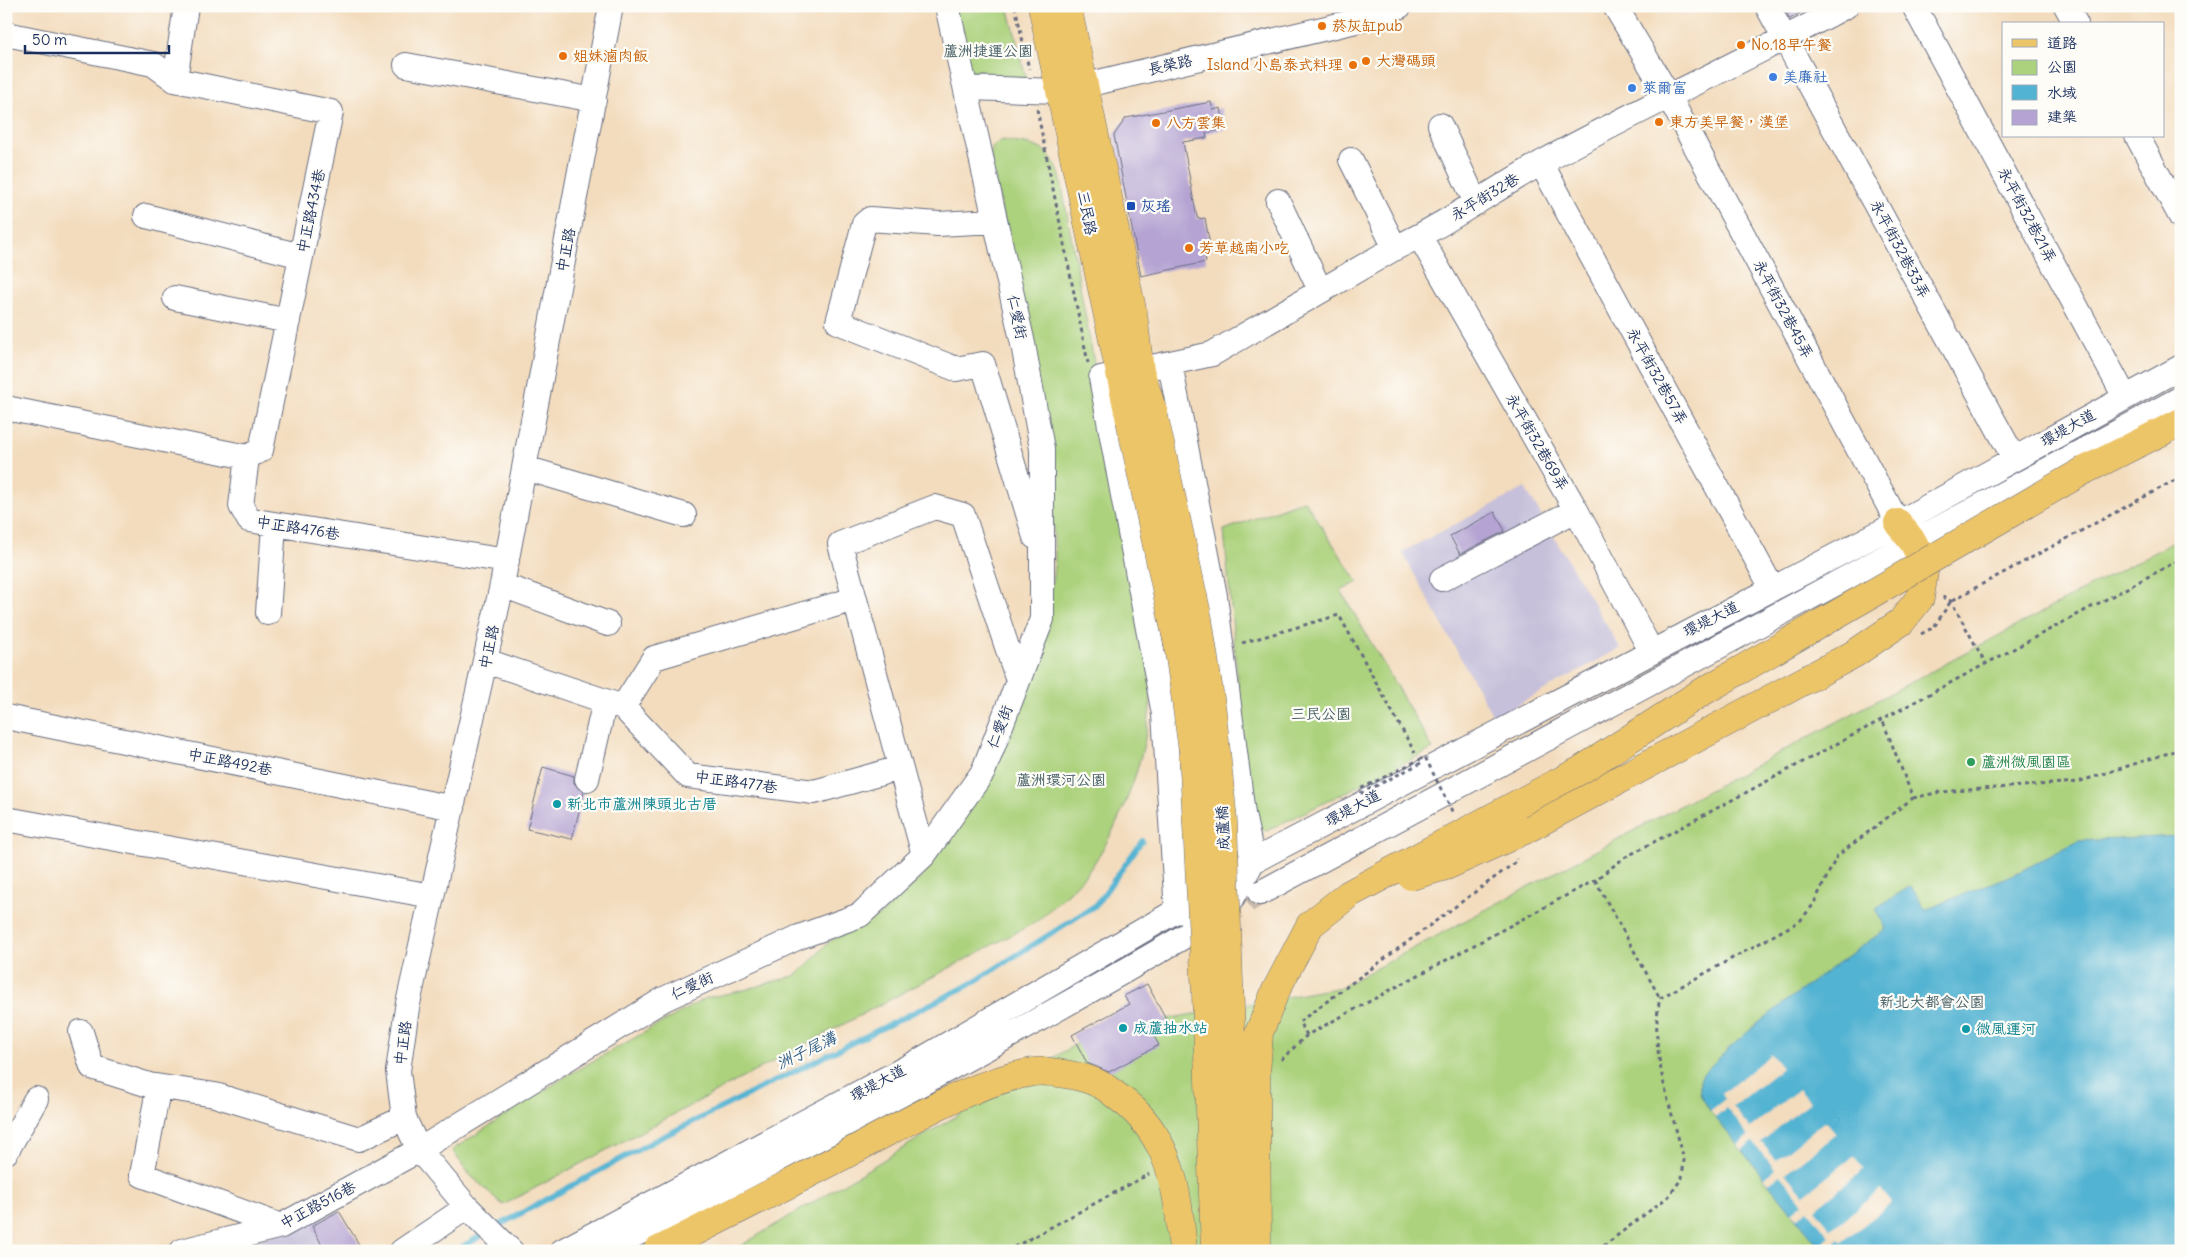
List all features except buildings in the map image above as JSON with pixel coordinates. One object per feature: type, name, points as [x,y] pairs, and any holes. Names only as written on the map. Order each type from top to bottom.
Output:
[{"type":"main road","name":"三民路","points":[[1042,6],[1072,88],[1133,314],[1130,373],[1141,416]]},
{"type":"main road","name":"三民路","points":[[1067,6],[1072,88]]},
{"type":"main road","name":"成蘆橋","points":[[1141,416],[1194,752],[1206,994],[1215,1251]]},
{"type":"main road","name":"成蘆橋","points":[[1141,416],[1198,619],[1212,712],[1223,820],[1239,1251]]},
{"type":"main road","points":[[1257,1251],[1256,1073],[1259,1033],[1275,992],[1310,925],[1350,894],[1581,770],[1699,694],[2085,470],[2181,422]]},
{"type":"main road","points":[[1350,894],[1446,866],[1525,830],[1854,654],[1901,622],[1920,598],[1925,565],[1906,532]]},
{"type":"main road","points":[[657,1251],[953,1097],[996,1082],[1034,1072],[1063,1074],[1098,1083],[1128,1104],[1145,1120],[1160,1146],[1174,1178],[1184,1251]]},
{"type":"street","points":[[6,34],[153,64],[175,80],[186,6]]},
{"type":"street","name":"中正路","points":[[497,1237],[467,1207],[419,1150],[404,1118],[398,1071],[407,1008],[507,561],[611,6]]},
{"type":"street","name":"仁愛街","points":[[419,1150],[664,999],[799,937],[860,915],[924,855],[983,772],[1042,619],[1042,449],[1023,344],[947,6]]},
{"type":"street","name":"長榮路","points":[[966,88],[1072,88],[1381,15],[1400,6]]},
{"type":"street","name":"永平街32巷45弄","points":[[1615,6],[1668,95],[1906,532]]},
{"type":"street","name":"永平街32巷33弄","points":[[1767,6],[2014,458]]},
{"type":"street","name":"永平街32巷","points":[[1183,908],[1164,714],[1101,378],[1212,354],[1320,290],[1395,248],[1420,237],[1542,163],[1668,95],[1786,39],[1846,6]]},
{"type":"street","name":"永平街32巷21弄","points":[[1914,6],[2125,397]]},
{"type":"street","points":[[2066,6],[2075,22]]},
{"type":"street","points":[[406,66],[594,100]]},
{"type":"street","name":"中正路434巷","points":[[175,80],[331,112],[261,450],[247,457]]},
{"type":"street","points":[[1440,125],[1476,202]]},
{"type":"street","points":[[2138,138],[2181,217]]},
{"type":"street","points":[[1351,160],[1395,248]]},
{"type":"street","name":"永平街32巷57弄","points":[[1542,163],[1772,588]]},
{"type":"street","points":[[1278,201],[1320,290]]},
{"type":"street","points":[[146,216],[302,256]]},
{"type":"street","points":[[995,221],[938,224],[870,219],[864,224],[838,322],[956,370],[983,364],[1043,566]]},
{"type":"street","name":"永平街32巷69弄","points":[[1420,237],[1576,510],[1651,651]]},
{"type":"street","points":[[174,298],[288,321]]},
{"type":"street","points":[[1170,364],[1216,596],[1243,814],[1246,865],[1222,917],[1183,908]]},
{"type":"street","name":"環堤大道","points":[[1246,865],[1772,588],[1906,532],[2014,458],[2181,367]]},
{"type":"street","name":"環堤大道","points":[[1260,893],[1906,532],[2181,398]]},
{"type":"street","points":[[6,408],[247,457]]},
{"type":"street","name":"中正路476巷","points":[[247,457],[242,506],[249,520],[507,561]]},
{"type":"street","points":[[525,468],[684,515]]},
{"type":"street","points":[[924,855],[840,544],[935,507],[963,515],[1018,680]]},
{"type":"street","points":[[1442,580],[1576,510]]},
{"type":"street","points":[[268,613],[274,525]]},
{"type":"street","points":[[502,585],[608,624]]},
{"type":"street","points":[[587,779],[614,704],[654,658],[855,599]]},
{"type":"street","name":"中正路477巷","points":[[486,661],[614,704],[688,776],[814,792],[900,768]]},
{"type":"street","name":"中正路492巷","points":[[6,717],[453,808]]},
{"type":"street","points":[[6,819],[432,896]]},
{"type":"street","name":"環堤大道","points":[[562,1251],[917,1062],[1183,908]]},
{"type":"street","name":"環堤大道","points":[[604,1251],[922,1085],[1070,1004],[1190,934]]},
{"type":"street","points":[[81,1032],[92,1067],[149,1085],[215,1094],[360,1139],[404,1118]]},
{"type":"street","points":[[6,1152],[36,1099]]},
{"type":"street","points":[[156,1101],[142,1175],[280,1226]]},
{"type":"street","name":"中正路516巷","points":[[182,1251],[280,1226],[419,1150]]},
{"type":"street","points":[[402,1251],[467,1207]]},
{"type":"path","points":[[1945,609],[1951,601],[2181,477]]},
{"type":"path","points":[[1279,1062],[1307,1035],[1595,880],[1624,858],[2181,559]]},
{"type":"path","points":[[1946,590],[1944,598],[1951,601],[1986,664]]},
{"type":"path","points":[[1882,719],[1913,798]]},
{"type":"path","points":[[1660,998],[1800,920],[1813,905],[1836,856],[1913,798],[1940,792],[2078,782],[2181,749]]},
{"type":"path","points":[[1421,763],[1362,793],[1360,789],[1424,756],[1456,817]]},
{"type":"path","points":[[1307,1035],[1299,1022],[1517,861],[1515,856]]},
{"type":"path","points":[[1595,880],[1660,998],[1657,1014],[1656,1044],[1684,1160],[1682,1178],[1669,1196],[1597,1251]]},
{"type":"path","points":[[1006,1251],[1156,1170]]},
{"type":"shaded area","points":[[1525,488],[1620,648],[1494,718],[1402,552]]},
{"type":"shaded area","points":[[339,1211],[363,1251],[225,1251]]},
{"type":"green space","name":"蘆洲捷運公園","points":[[946,6],[1008,6],[1029,90],[966,88]]},
{"type":"green space","name":"蘆洲環河公園","points":[[1003,140],[1032,145],[1045,151],[1055,164],[1060,175],[1152,684],[1150,708],[1141,756],[1134,780],[1115,827],[1085,876],[1036,922],[503,1205],[469,1174],[452,1150],[568,1075],[706,998],[744,990],[797,975],[830,941],[882,914],[924,875],[986,779],[1049,609],[1055,558],[1049,450],[990,153],[994,145]]},
{"type":"green space","name":"三民公園","points":[[1304,500],[1358,582],[1341,591],[1433,749],[1267,831],[1256,828],[1250,818],[1224,530]]},
{"type":"green space","name":"蘆洲微風園區","points":[[2181,538],[2181,1251],[732,1251],[1096,1032],[1341,987]]},
{"type":"water","name":"微風運河","points":[[2181,836],[2181,1251],[1823,1251],[1710,1111],[1700,1094],[1700,1077],[1766,1017],[1886,929],[1876,908],[1911,886],[1925,910],[2021,871],[2078,841]]},
{"type":"pier","points":[[1771,1054],[1782,1068],[1733,1107],[1750,1128],[1799,1089],[1810,1102],[1761,1142],[1776,1160],[1825,1121],[1836,1134],[1786,1173],[1804,1195],[1854,1156],[1864,1169],[1815,1209],[1831,1229],[1881,1190],[1892,1203],[1842,1242],[1839,1239],[1826,1251],[1819,1246],[1830,1237],[1808,1210],[1797,1218],[1792,1212],[1803,1203],[1780,1175],[1769,1183],[1764,1178],[1775,1169],[1753,1142],[1742,1150],[1738,1145],[1749,1136],[1726,1108],[1715,1117],[1710,1111],[1725,1099],[1722,1094]]},
{"type":"waterway","name":"洲子尾溝","points":[[496,1227],[654,1141],[969,985],[1096,905],[1142,841]]},
{"type":"waterway","name":"洲子尾溝","points":[[455,1251],[486,1233]]},
{"type":"tunnel","points":[[1216,920],[1260,893]]},
{"type":"place","name":"菸灰缸pub","points":[[1322,26]]},
{"type":"place","name":"No.18早午餐","points":[[1741,45]]},
{"type":"place","name":"姐妹滷肉飯","points":[[563,56]]},
{"type":"place","name":"大灣碼頭","points":[[1366,61]]},
{"type":"place","name":"Island 小島泰式料理","points":[[1353,65]]},
{"type":"place","name":"美廉社","points":[[1773,77]]},
{"type":"place","name":"萊爾富","points":[[1632,88]]},
{"type":"place","name":"東方美早餐，漢堡","points":[[1659,122]]},
{"type":"place","name":"八方雲集","points":[[1156,123]]},
{"type":"place","name":"灰瑤","points":[[1131,206]]},
{"type":"place","name":"芳草越南小吃","points":[[1189,248]]},
{"type":"place","name":"蘆洲微風園區","points":[[1971,762]]},
{"type":"place","name":"新北市蘆洲陳頭北古厝","points":[[557,804]]},
{"type":"place","name":"成蘆抽水站","points":[[1123,1028]]},
{"type":"place","name":"微風運河","points":[[1966,1029]]},
{"type":"park label","name":"新北大都會公園","points":[[1932,1002]]}]
